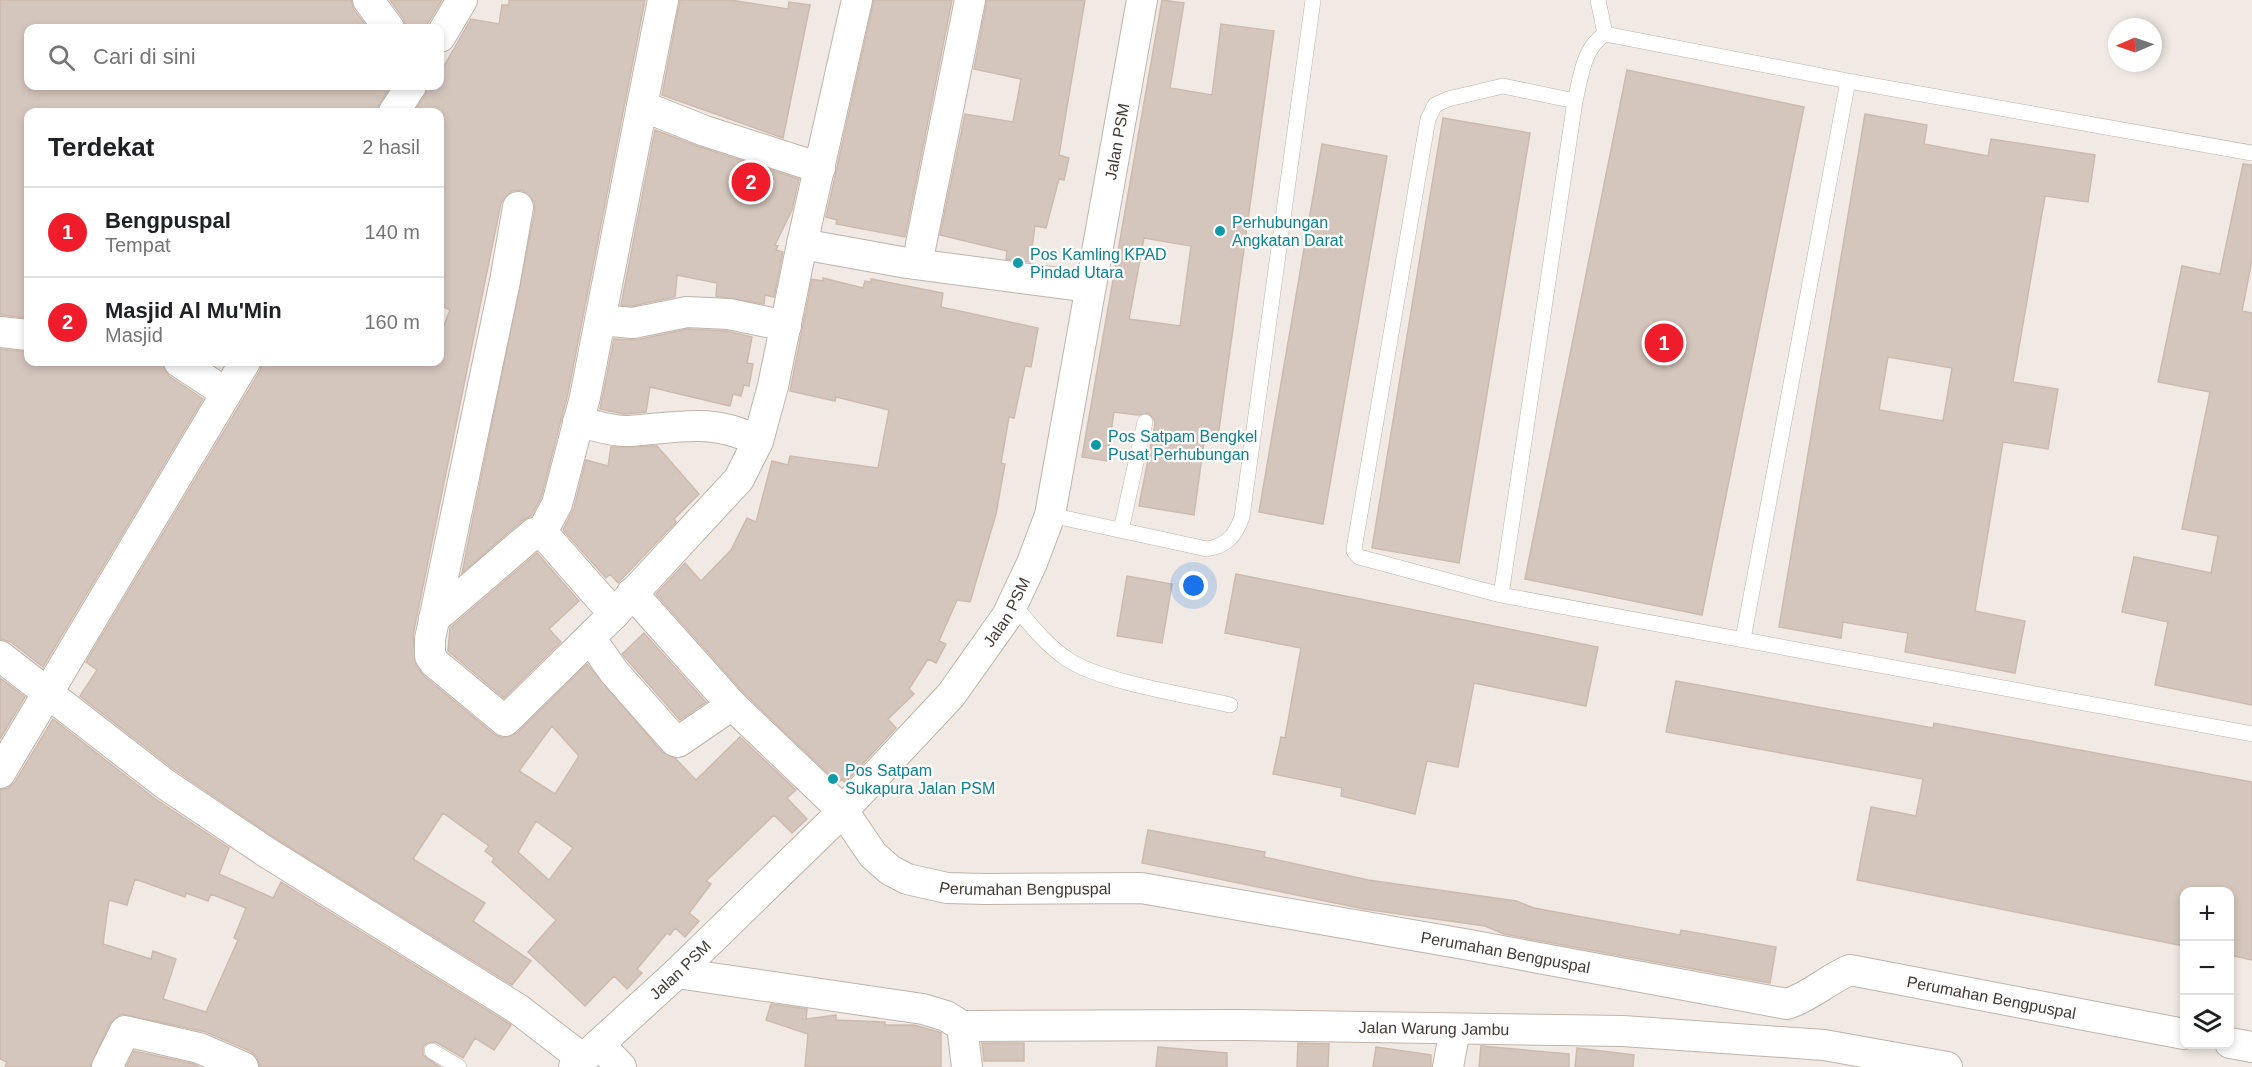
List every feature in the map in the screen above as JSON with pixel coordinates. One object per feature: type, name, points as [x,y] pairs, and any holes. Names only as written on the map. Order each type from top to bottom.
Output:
[{"type":"street","points":[[368,0],[386,24]]},
{"type":"street","points":[[444,30],[462,0]]},
{"type":"street","points":[[434,619],[534,533],[542,532],[557,504],[600,320],[663,0]]},
{"type":"street","points":[[518,207],[506,281],[430,639],[430,656],[447,674],[505,722],[590,638],[740,479],[758,441],[786,326],[802,244],[858,0]]},
{"type":"street","points":[[917,264],[970,0]]},
{"type":"street","name":"Jalan PSM","points":[[585,1057],[677,973],[843,811],[951,695],[1007,616],[1032,563],[1050,515],[1142,0]]},
{"type":"street","points":[[397,108],[408,90]]},
{"type":"street","points":[[642,106],[705,131],[820,168]]},
{"type":"street","points":[[802,244],[917,264],[1089,287]]},
{"type":"street","points":[[600,320],[633,323],[687,312],[729,314],[786,326]]},
{"type":"street","points":[[0,332],[24,335]]},
{"type":"street","points":[[185,366],[226,393]]},
{"type":"street","points":[[0,773],[243,366]]},
{"type":"street","points":[[578,422],[627,432],[689,424],[740,432],[758,441]]},
{"type":"street","name":"Perumahan Bengpuspal","points":[[542,532],[623,603],[843,811],[873,855],[890,870],[907,879],[947,888],[1141,888],[1453,942],[1787,1005],[1802,999],[1836,976],[1850,970],[2180,1033]]},
{"type":"street","points":[[590,638],[614,672],[675,741],[678,742],[732,705]]},
{"type":"street","points":[[0,656],[165,784],[266,852],[518,1009],[585,1057],[621,1067]]},
{"type":"street","points":[[677,973],[923,1009],[946,1016],[962,1026],[967,1067]]},
{"type":"street","name":"Jalan Warung Jambu","points":[[962,1026],[1238,1025],[1623,1031],[1798,1055],[1824,1045],[1947,1067]]},
{"type":"street","points":[[1448,1067],[1455,1029]]},
{"type":"street","points":[[107,1067],[125,1031],[199,1048],[243,1067]]},
{"type":"street","points":[[2234,1044],[2252,1047]]},
{"type":"lane","points":[[1050,515],[1207,549],[1222,546],[1236,534],[1242,517],[1312,0]]},
{"type":"lane","points":[[1598,0],[1605,34]]},
{"type":"lane","points":[[1501,595],[1575,101],[1588,51],[1595,40],[1605,34],[1848,81],[2252,153]]},
{"type":"lane","points":[[1743,639],[1848,81]]},
{"type":"lane","points":[[1575,101],[1503,86],[1448,99],[1435,105],[1428,119],[1355,543],[1354,551],[1359,557],[1501,595],[2252,734]]},
{"type":"lane","points":[[1121,530],[1145,422]]},
{"type":"lane","points":[[1013,604],[1045,642],[1069,660],[1095,673],[1230,705]]},
{"type":"lane","points":[[432,1051],[459,1067]]},
{"type":"building","points":[[0,0],[351,0],[354,10],[365,24],[24,24],[24,90],[388,90],[378,108],[24,108],[24,318],[0,315]]},
{"type":"building","points":[[390,0],[442,0],[427,24],[405,24]]},
{"type":"building","points":[[509,0],[645,0],[568,393],[541,498],[531,516],[523,520],[462,573],[535,210],[534,201],[522,190],[512,191],[501,203],[413,635],[416,665],[424,676],[494,734],[502,738],[517,733],[587,664],[662,752],[676,759],[696,780],[740,737],[796,790],[787,798],[807,819],[792,833],[774,815],[706,881],[711,884],[689,913],[699,921],[685,937],[675,928],[670,935],[667,933],[637,969],[642,973],[627,989],[614,976],[585,1006],[528,952],[556,920],[492,862],[494,858],[485,851],[489,846],[443,813],[413,859],[485,903],[473,921],[531,961],[512,985],[275,838],[175,770],[80,696],[97,670],[86,662],[261,366],[444,366],[444,325],[450,310],[444,307],[444,108],[417,108],[427,90],[444,90],[444,66],[471,19],[499,24],[502,5],[509,5]],"holes":[[[552,726],[579,756],[555,794],[519,771]],[[536,821],[573,848],[549,880],[518,852]]]},
{"type":"building","points":[[680,0],[730,0],[788,9],[789,2],[810,5],[783,138],[662,95]]},
{"type":"building","points":[[874,0],[952,0],[905,237],[836,224],[837,220],[826,217]]},
{"type":"building","points":[[987,0],[1085,0],[1059,155],[1069,158],[1064,180],[1059,179],[1046,228],[1035,226],[1030,262],[1006,259],[1007,251],[940,235],[965,114],[1013,122],[1021,79],[974,69]]},
{"type":"building","points":[[1162,0],[1184,3],[1170,88],[1212,95],[1221,24],[1274,31],[1218,437],[1205,435],[1194,515],[1139,506],[1155,424],[1154,419],[1148,413],[1138,415],[1114,412],[1107,461],[1082,457]],"holes":[[[1144,238],[1191,246],[1180,326],[1129,319]]]},
{"type":"building","points":[[1627,70],[1804,107],[1702,615],[1525,579]]},
{"type":"building","points":[[1865,114],[1927,125],[1924,144],[1988,156],[1991,139],[2095,155],[2088,202],[2045,196],[2013,382],[2058,389],[2048,449],[2003,442],[1975,611],[2025,621],[2015,673],[1905,652],[1908,633],[1843,622],[1841,638],[1779,627]],"holes":[[[1888,357],[1952,368],[1943,421],[1879,410]]]},
{"type":"building","points":[[1443,118],[1530,133],[1459,563],[1372,548]]},
{"type":"building","points":[[655,130],[799,179],[792,210],[775,245],[778,246],[776,250],[783,252],[774,297],[765,295],[764,304],[716,296],[717,283],[677,275],[675,297],[632,306],[621,305]]},
{"type":"building","points":[[1322,144],[1387,156],[1323,524],[1259,512]]},
{"type":"building","points":[[2243,164],[2252,165],[2252,260],[2242,311],[2252,313],[2252,705],[2155,685],[2168,622],[2122,612],[2134,557],[2211,573],[2218,536],[2182,529],[2210,392],[2158,382],[2182,266],[2220,274]]},
{"type":"building","points":[[823,278],[863,288],[865,281],[871,282],[871,279],[943,293],[941,307],[1038,328],[1031,367],[1025,366],[1014,418],[1009,417],[1001,463],[1005,464],[996,514],[970,602],[957,600],[939,641],[946,644],[936,663],[928,659],[909,689],[914,694],[888,719],[896,728],[845,783],[842,779],[838,783],[744,693],[656,594],[685,563],[701,581],[731,550],[747,518],[756,522],[772,461],[788,465],[790,456],[878,468],[889,410],[836,397],[835,401],[790,391],[812,279],[823,281]]},
{"type":"building","points":[[688,329],[727,331],[752,337],[747,363],[753,364],[749,386],[744,385],[741,396],[733,394],[730,406],[650,387],[646,412],[624,414],[600,409],[614,339],[636,340]]},
{"type":"building","points":[[0,349],[24,352],[24,366],[164,366],[169,376],[203,399],[43,667],[11,642],[0,639]]},
{"type":"building","points":[[657,446],[699,494],[674,519],[676,522],[618,583],[610,574],[606,578],[563,530],[574,508],[586,460],[608,466],[611,447]]},
{"type":"building","points":[[537,553],[579,601],[549,629],[561,642],[504,698],[448,651],[450,628]]},
{"type":"building","points":[[1236,574],[1598,647],[1586,706],[1474,683],[1458,767],[1427,761],[1415,814],[1341,796],[1342,788],[1273,774],[1281,737],[1285,738],[1301,648],[1225,633]]},
{"type":"building","points":[[1127,576],[1172,584],[1162,643],[1117,636]]},
{"type":"building","points":[[644,633],[706,702],[680,720],[622,654]]},
{"type":"building","points":[[0,678],[25,697],[0,739]]},
{"type":"building","points":[[1676,681],[1933,728],[1934,723],[2252,782],[2252,960],[2234,956],[2234,887],[2180,887],[2180,945],[1857,880],[1871,807],[1916,816],[1923,779],[1666,732]]},
{"type":"building","points":[[53,719],[154,798],[229,848],[219,874],[273,898],[281,882],[511,1025],[494,1050],[475,1038],[463,1058],[436,1042],[427,1043],[423,1047],[423,1055],[440,1067],[260,1067],[257,1057],[250,1051],[206,1032],[122,1014],[110,1023],[90,1067],[5,1067],[7,1062],[0,1059],[0,790],[8,788],[15,782]],"holes":[[[135,879],[185,897],[186,893],[208,901],[211,894],[246,908],[234,938],[238,940],[206,1012],[163,999],[176,959],[153,951],[151,959],[103,944],[109,900],[127,905]]]},
{"type":"building","points":[[1148,830],[1265,852],[1264,857],[1368,880],[1516,901],[1534,908],[1680,935],[1681,930],[1776,947],[1770,983],[1504,934],[1485,926],[1364,909],[1142,863]]},
{"type":"building","points":[[771,1004],[807,1009],[806,1019],[836,1015],[836,1020],[885,1022],[885,1025],[914,1025],[939,1032],[941,1033],[941,1067],[805,1067],[808,1034],[766,1020]]},
{"type":"building","points":[[982,1043],[1024,1043],[1024,1061],[984,1061]]},
{"type":"building","points":[[1298,1043],[1329,1044],[1328,1067],[1297,1067]]},
{"type":"building","points":[[1481,1046],[1569,1054],[1569,1067],[1479,1067]]},
{"type":"building","points":[[1158,1047],[1227,1053],[1227,1067],[1156,1067]]},
{"type":"building","points":[[1376,1047],[1431,1055],[1431,1067],[1373,1067]]},
{"type":"building","points":[[1577,1048],[1634,1055],[1633,1067],[1575,1067]]},
{"type":"building","points":[[134,1051],[194,1064],[199,1067],[126,1067]]},
{"type":"place","name":"Masjid Al Mu'Min","points":[[751,182]]},
{"type":"place","name":"Perhubungan Angkatan Darat","points":[[1220,231]]},
{"type":"place","name":"Pos Kamling KPAD Pindad Utara","points":[[1018,263]]},
{"type":"place","name":"Bengpuspal","points":[[1664,343]]},
{"type":"place","name":"Pos Satpam Bengkel Pusat Perhubungan","points":[[1096,445]]},
{"type":"place","name":"Pos Satpam Sukapura Jalan PSM","points":[[833,779]]}]
